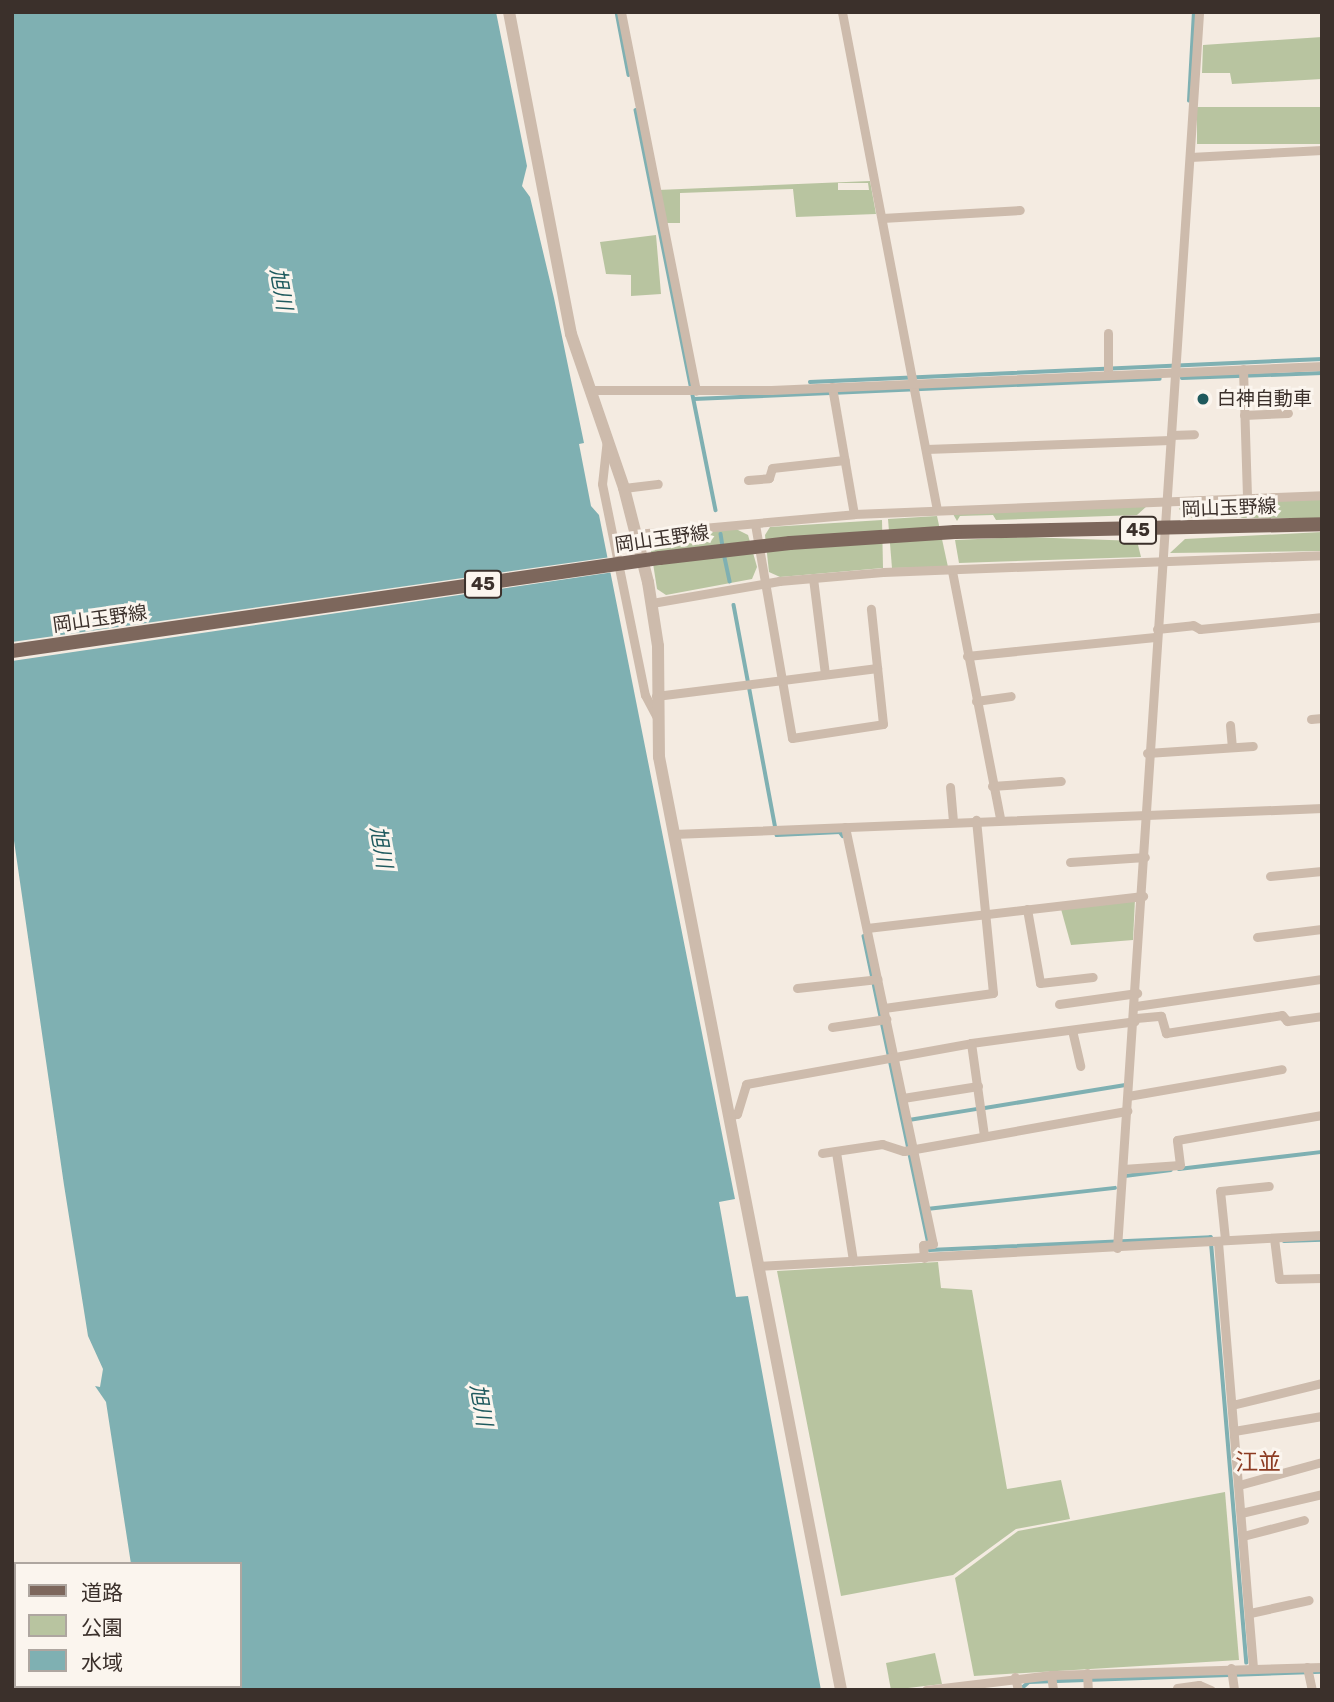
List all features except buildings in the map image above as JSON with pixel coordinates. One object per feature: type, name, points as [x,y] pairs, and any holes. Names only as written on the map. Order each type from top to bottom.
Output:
[{"type":"main road","name":"岡山玉野線","points":[[12,651],[660,558],[789,543],[955,532],[1166,530],[1322,524]]},
{"type":"street","points":[[509,12],[571,334],[624,488],[652,603],[658,646],[656,716],[673,834],[841,1690]]},
{"type":"street","points":[[621,12],[693,391]]},
{"type":"street","points":[[842,12],[937,510]]},
{"type":"street","points":[[1117,1242],[1136,1006],[1133,994],[1141,857],[1148,815],[1144,810],[1147,753],[1160,561],[1166,530],[1178,367],[1199,12]]},
{"type":"street","points":[[1190,157],[1322,150]]},
{"type":"street","points":[[882,218],[1020,210]]},
{"type":"street","points":[[1108,333],[1108,370]]},
{"type":"street","points":[[591,390],[832,392],[913,383],[1108,370],[1178,367],[1243,374],[1322,366]]},
{"type":"street","points":[[1243,374],[1247,498]]},
{"type":"street","points":[[832,392],[854,514]]},
{"type":"street","points":[[1244,415],[1288,413]]},
{"type":"street","points":[[926,449],[1171,438],[1194,434]]},
{"type":"street","points":[[607,438],[602,484],[645,695],[656,716]]},
{"type":"street","points":[[748,480],[769,478],[772,468],[845,460]]},
{"type":"street","points":[[624,488],[658,484]]},
{"type":"street","points":[[636,534],[854,514],[1322,495]]},
{"type":"street","points":[[755,524],[792,738],[883,724],[871,609]]},
{"type":"street","points":[[652,603],[813,578],[1322,555]]},
{"type":"street","points":[[952,570],[975,701],[1000,819]]},
{"type":"street","points":[[813,578],[825,674]]},
{"type":"street","points":[[967,656],[1156,633],[1193,625],[1200,629],[1322,617]]},
{"type":"street","points":[[656,696],[877,668]]},
{"type":"street","points":[[975,701],[1011,696]]},
{"type":"street","points":[[1311,719],[1322,718]]},
{"type":"street","points":[[1230,725],[1232,747]]},
{"type":"street","points":[[1147,753],[1253,746]]},
{"type":"street","points":[[992,786],[1061,781]]},
{"type":"street","points":[[950,787],[954,822]]},
{"type":"street","points":[[673,834],[778,829],[846,830],[954,822],[976,824],[1000,819],[1322,808]]},
{"type":"street","points":[[884,1008],[993,993],[976,824]]},
{"type":"street","points":[[846,830],[867,928],[873,980],[884,1008],[881,1020],[903,1098],[909,1150],[928,1245],[924,1258]]},
{"type":"street","points":[[1070,862],[1141,857]]},
{"type":"street","points":[[1270,876],[1322,871]]},
{"type":"street","points":[[867,928],[1140,895]]},
{"type":"street","points":[[1027,909],[1040,983],[1093,977]]},
{"type":"street","points":[[1257,937],[1322,929]]},
{"type":"street","points":[[1136,1006],[1322,979]]},
{"type":"street","points":[[797,988],[873,980]]},
{"type":"street","points":[[1059,1003],[1133,994]]},
{"type":"street","points":[[728,1116],[737,1114],[746,1084],[971,1043],[1161,1016],[1166,1032],[1282,1015],[1287,1021],[1322,1016]]},
{"type":"street","points":[[832,1027],[881,1020]]},
{"type":"street","points":[[1072,1030],[1080,1066]]},
{"type":"street","points":[[971,1043],[984,1136]]},
{"type":"street","points":[[1128,1096],[1282,1069]]},
{"type":"street","points":[[903,1098],[978,1086]]},
{"type":"street","points":[[822,1153],[883,1144],[909,1150],[1127,1111]]},
{"type":"street","points":[[1123,1169],[1180,1165],[1177,1140],[1322,1115]]},
{"type":"street","points":[[836,1152],[853,1261]]},
{"type":"street","points":[[1253,1668],[1216,1241],[1220,1191],[1269,1186]]},
{"type":"street","points":[[758,1266],[924,1258],[1117,1242],[1274,1241],[1322,1236]]},
{"type":"street","points":[[1274,1241],[1279,1279],[1322,1278]]},
{"type":"street","points":[[1231,1405],[1322,1383]]},
{"type":"street","points":[[1234,1432],[1322,1416]]},
{"type":"street","points":[[1239,1485],[1322,1462]]},
{"type":"street","points":[[1241,1513],[1322,1494]]},
{"type":"street","points":[[1243,1536],[1304,1520]]},
{"type":"street","points":[[1250,1613],[1309,1600]]},
{"type":"street","points":[[926,1690],[1015,1677],[1052,1682],[1176,1680],[1253,1668],[1308,1671],[1322,1667]]},
{"type":"street","points":[[1308,1671],[1312,1690]]},
{"type":"street","points":[[1231,1672],[1234,1690]]},
{"type":"street","points":[[1015,1677],[1018,1690]]},
{"type":"street","points":[[1176,1680],[1199,1677]]},
{"type":"street","points":[[1199,1677],[1212,1690]]},
{"type":"green space","points":[[1322,37],[1322,79],[1232,84],[1230,73],[1202,73],[1203,45]]},
{"type":"green space","points":[[1197,107],[1322,107],[1322,144],[1197,144]]},
{"type":"green space","points":[[870,181],[876,214],[796,217],[793,189],[680,193],[680,223],[665,223],[658,190]],"holes":[[[838,183],[868,183],[869,190],[838,190]]]},
{"type":"green space","points":[[656,235],[661,294],[631,296],[631,275],[606,274],[600,242]]},
{"type":"green space","points":[[1322,499],[1322,518],[1190,518],[1179,509],[1183,504]]},
{"type":"green space","points":[[1147,506],[1137,515],[996,520],[993,515],[960,516],[957,521],[953,514]]},
{"type":"green space","points":[[937,516],[948,567],[892,568],[888,519]]},
{"type":"green space","points":[[882,520],[883,568],[780,577],[769,572],[765,535],[770,527]]},
{"type":"green space","points":[[736,529],[748,535],[757,567],[752,579],[666,595],[657,589],[650,544],[655,537]]},
{"type":"green space","points":[[1322,532],[1322,551],[1170,553],[1185,539]]},
{"type":"green space","points":[[1026,537],[1137,541],[1141,557],[959,563],[955,540]]},
{"type":"green space","points":[[1135,899],[1133,940],[1071,945],[1061,909]]},
{"type":"green space","points":[[938,1262],[941,1288],[972,1290],[1007,1489],[1061,1480],[1070,1519],[1016,1529],[953,1575],[841,1596],[777,1271]]},
{"type":"green space","points":[[1225,1492],[1239,1660],[974,1676],[955,1578],[1018,1531]]},
{"type":"green space","points":[[935,1653],[942,1684],[891,1690],[886,1663]]},
{"type":"water","name":"旭川","points":[[12,12],[496,12],[527,166],[522,186],[530,197],[554,298],[584,443],[579,444],[591,506],[599,515],[735,1199],[719,1202],[736,1297],[748,1296],[821,1690],[151,1690],[242,1688],[242,1562],[131,1562],[106,1402],[95,1386],[100,1387],[103,1369],[88,1336],[12,827]]},
{"type":"pier","points":[[611,557],[614,572],[12,661],[12,642]]},
{"type":"waterway","points":[[617,12],[629,75]]},
{"type":"waterway","points":[[1189,101],[1194,12]]},
{"type":"waterway","points":[[636,110],[716,510]]},
{"type":"waterway","points":[[810,382],[1322,359]]},
{"type":"waterway","points":[[1182,378],[1322,373]]},
{"type":"waterway","points":[[694,399],[1160,379]]},
{"type":"waterway","points":[[721,534],[723,546]]},
{"type":"waterway","points":[[724,553],[730,581]]},
{"type":"waterway","points":[[734,605],[777,835],[840,832],[843,836]]},
{"type":"waterway","points":[[864,936],[930,1250],[1211,1237],[1247,1662]]},
{"type":"waterway","points":[[985,1108],[1125,1085]]},
{"type":"waterway","points":[[909,1120],[977,1109]]},
{"type":"waterway","points":[[1179,1169],[1322,1152]]},
{"type":"waterway","points":[[1125,1176],[1171,1170]]},
{"type":"waterway","points":[[927,1209],[1115,1188]]},
{"type":"waterway","points":[[1284,1241],[1322,1240]]},
{"type":"waterway","points":[[1022,1688],[1029,1682],[1322,1672]]},
{"type":"place","name":"白神自動車","points":[[1203,399]]},
{"type":"district","name":"江並","points":[[1258,1462]]}]
